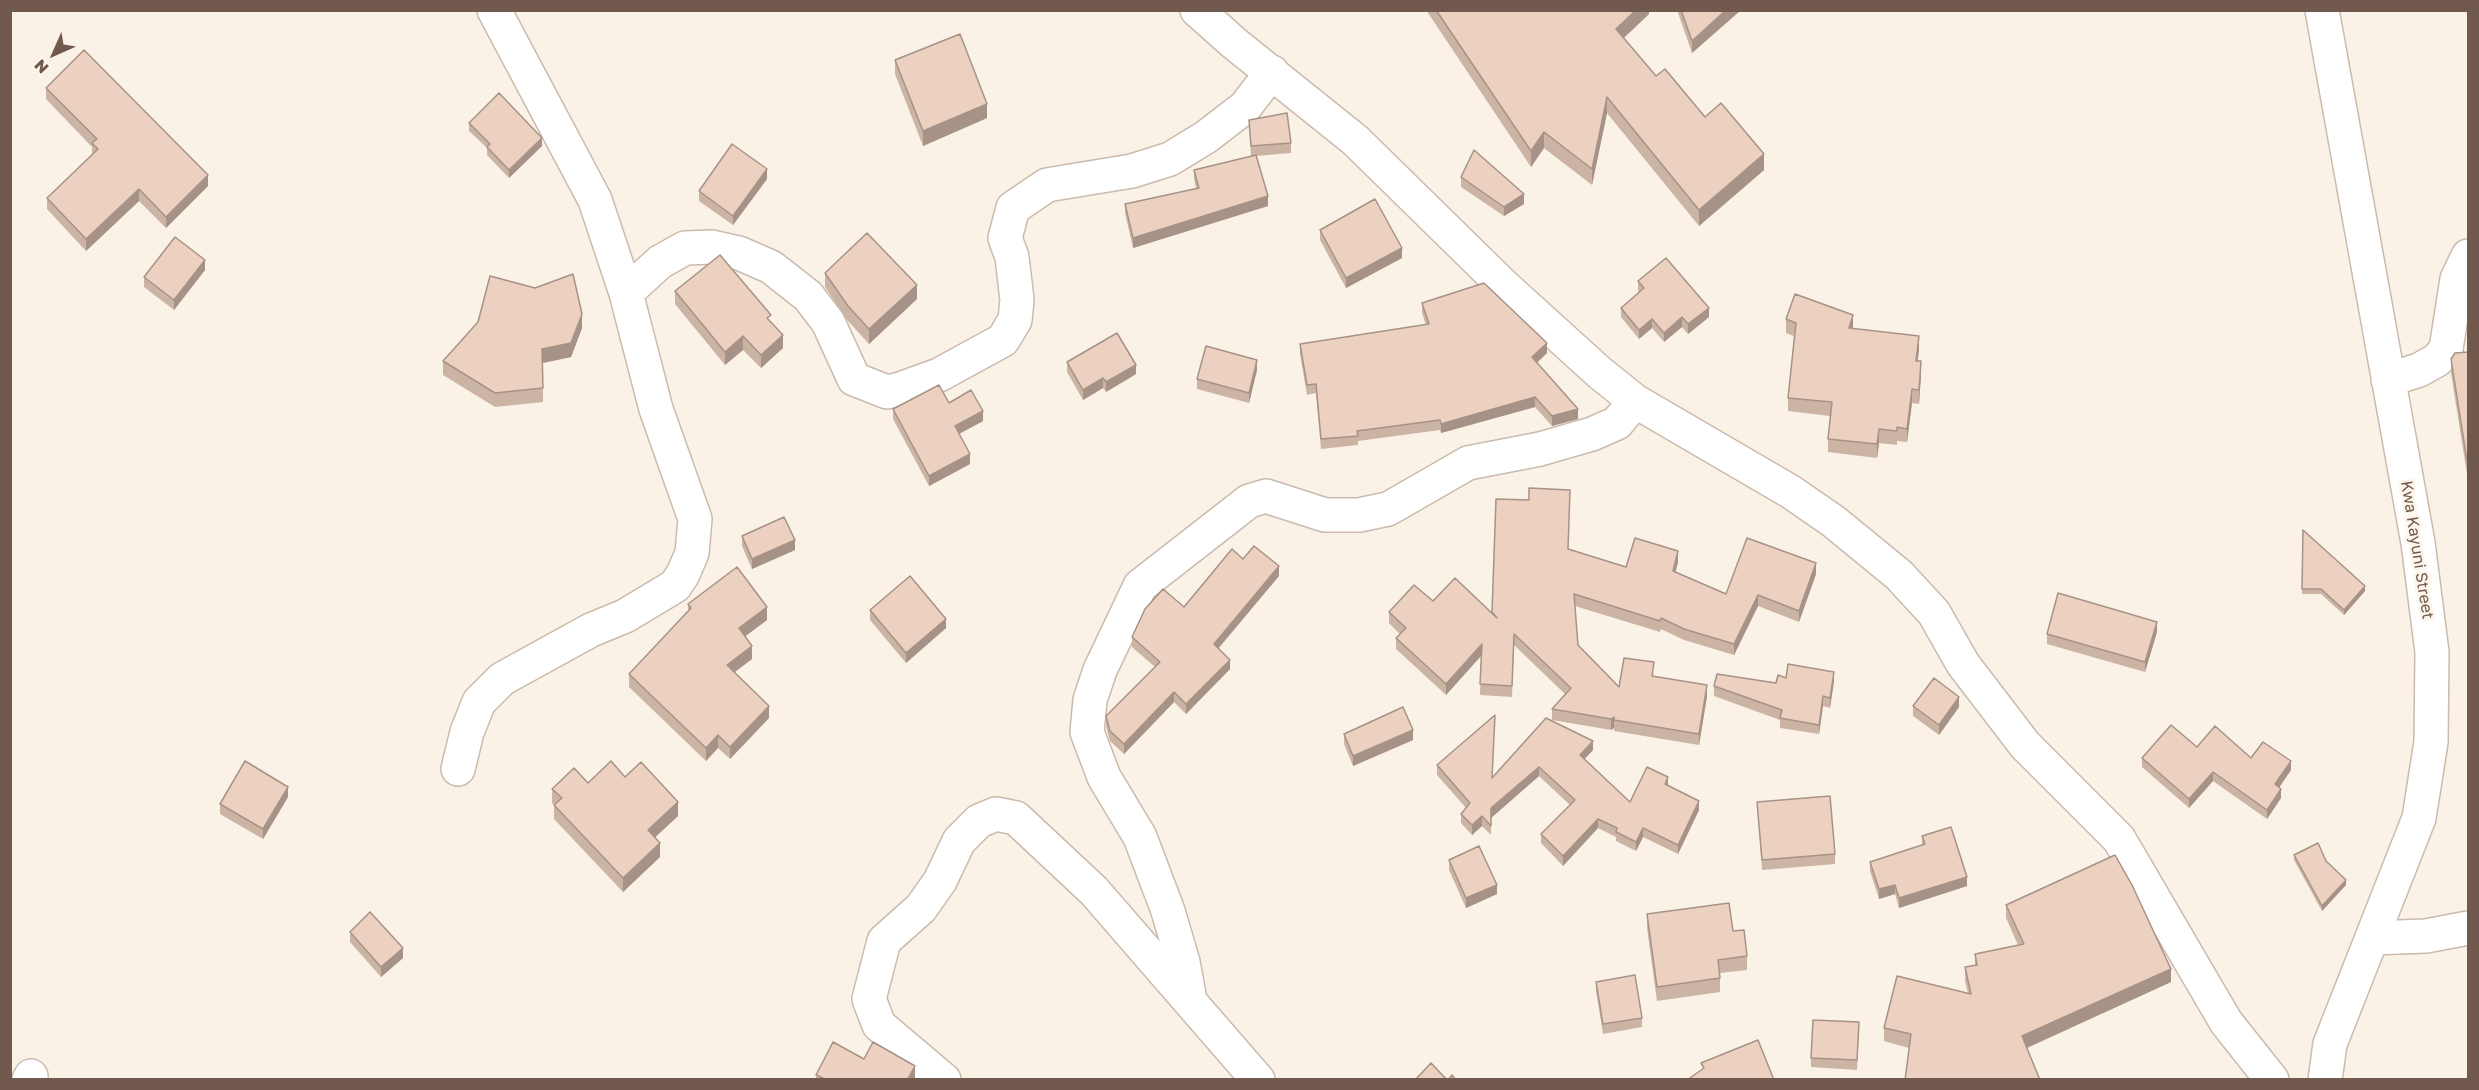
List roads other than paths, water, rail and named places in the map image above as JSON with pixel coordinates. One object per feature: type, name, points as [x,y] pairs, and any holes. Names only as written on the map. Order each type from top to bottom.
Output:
[{"type":"street","points":[[458,769],[466,732],[479,702],[502,680],[591,630],[625,616],[675,586],[684,574],[692,553],[694,519],[656,409],[626,293],[595,200],[494,10]]},
{"type":"street","points":[[1197,10],[1363,147],[1504,286],[1599,373],[1635,401],[1791,492],[1899,575],[1934,613],[1963,664],[2013,730],[2054,777],[2119,839],[2226,1022],[2272,1080]]},
{"type":"street","name":"Kwa Kayuni Street","points":[[2322,10],[2418,543],[2432,652],[2431,742],[2418,818],[2330,1044],[2325,1080]]},
{"type":"street","points":[[626,293],[660,262],[685,248],[712,247],[739,253],[771,267],[808,296],[828,322],[854,379],[887,392],[900,389],[939,375],[1003,340],[1015,320],[1017,300],[1012,257],[1005,238],[1013,208],[1047,185],[1132,171],[1170,159],[1206,137],[1245,107],[1272,72]]},
{"type":"street","points":[[2388,380],[2419,370],[2437,360],[2446,349],[2457,279],[2469,256]]},
{"type":"street","points":[[1190,1000],[1183,962],[1168,911],[1140,837],[1104,777],[1087,732],[1089,700],[1100,670],[1140,586],[1249,501],[1266,496],[1325,514],[1359,515],[1388,509],[1468,463],[1540,450],[1592,434],[1617,423],[1635,401]]},
{"type":"street","points":[[944,1080],[879,1025],[869,999],[884,941],[921,908],[940,881],[959,841],[979,822],[996,814],[1016,818],[1094,891],[1258,1080]]},
{"type":"street","points":[[2372,938],[2426,936],[2469,928]]}]
